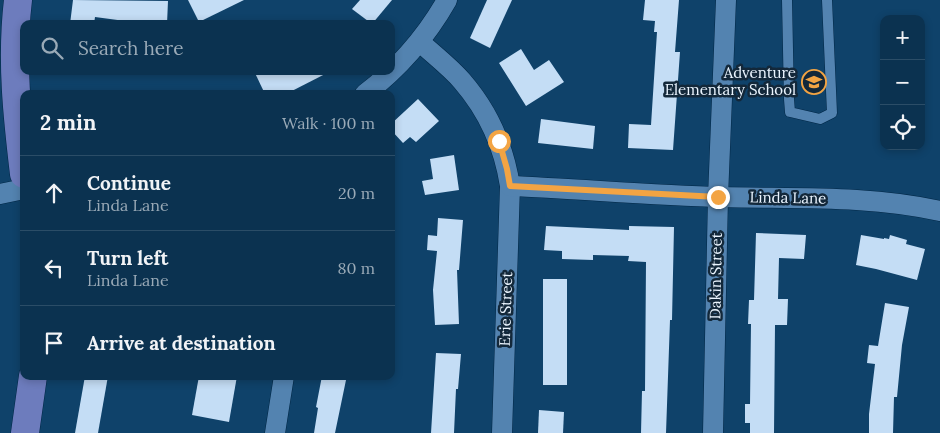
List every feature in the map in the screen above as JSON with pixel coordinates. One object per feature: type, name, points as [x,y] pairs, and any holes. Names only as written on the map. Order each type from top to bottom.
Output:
[{"type":"street","points":[[18,0],[14,61],[20,137]]},
{"type":"street","points":[[395,67],[420,42],[446,0]]},
{"type":"street","name":"Dakin Street","points":[[713,433],[718,197],[726,0]]},
{"type":"street","points":[[420,42],[462,81],[486,114],[499,141],[510,186]]},
{"type":"street","points":[[370,90],[387,75]]},
{"type":"street","name":"Linda Lane","points":[[510,186],[718,197],[840,200],[903,204],[940,211]]},
{"type":"street","name":"Erie Street","points":[[502,433],[510,186]]},
{"type":"street","points":[[0,194],[20,190]]},
{"type":"street","points":[[25,433],[32,380]]},
{"type":"street","points":[[275,433],[283,380]]},
{"type":"lane","points":[[787,0],[790,112],[820,119],[832,114],[827,0]]},
{"type":"building","points":[[73,0],[168,1],[167,20],[118,20],[95,17],[95,20],[70,20]]},
{"type":"building","points":[[188,0],[244,0],[203,20],[198,20]]},
{"type":"building","points":[[360,0],[392,0],[375,20],[367,20],[352,9]]},
{"type":"building","points":[[487,0],[512,0],[490,48],[470,38]]},
{"type":"building","points":[[645,0],[679,0],[675,52],[680,52],[673,150],[628,148],[629,124],[651,125],[657,32],[654,32],[655,21],[643,20]]},
{"type":"building","points":[[521,49],[534,70],[549,60],[564,82],[526,106],[499,63]]},
{"type":"building","points":[[256,75],[323,75],[294,90],[263,90]]},
{"type":"building","points":[[418,99],[439,121],[416,142],[410,137],[403,143],[395,134],[395,120]]},
{"type":"building","points":[[541,119],[595,126],[593,149],[538,143]]},
{"type":"building","points":[[454,155],[459,190],[425,195],[422,181],[433,179],[430,159]]},
{"type":"building","points":[[438,218],[463,220],[459,270],[457,270],[459,324],[435,325],[433,290],[437,251],[427,250],[428,235],[437,236]]},
{"type":"building","points":[[546,226],[629,230],[629,226],[674,227],[672,320],[670,320],[666,433],[641,433],[642,391],[645,391],[646,262],[628,261],[629,256],[593,255],[593,260],[562,259],[562,251],[544,250]]},
{"type":"building","points":[[756,233],[806,235],[804,259],[779,258],[778,299],[788,299],[787,325],[775,325],[774,433],[750,433],[750,423],[745,423],[745,404],[750,404],[751,324],[748,324],[749,300],[754,300]]},
{"type":"building","points":[[861,235],[889,239],[890,235],[907,240],[906,244],[925,249],[917,280],[856,265]]},
{"type":"building","points":[[543,279],[567,279],[567,385],[543,385]]},
{"type":"building","points":[[885,303],[909,307],[902,345],[897,397],[894,397],[893,433],[869,433],[869,414],[875,364],[867,363],[869,345],[878,346]]},
{"type":"building","points":[[436,353],[461,354],[458,389],[456,389],[454,433],[431,433]]},
{"type":"building","points":[[84,380],[107,380],[98,433],[75,433]]},
{"type":"building","points":[[198,380],[236,380],[229,422],[192,415]]},
{"type":"building","points":[[321,380],[346,380],[335,433],[314,433],[318,408],[316,407]]},
{"type":"building","points":[[539,410],[564,412],[563,433],[538,433]]},
{"type":"place","name":"Adventure Elementary School","points":[[814,82]]},
{"type":"route","points":[[499,141],[510,186],[718,197]]}]
